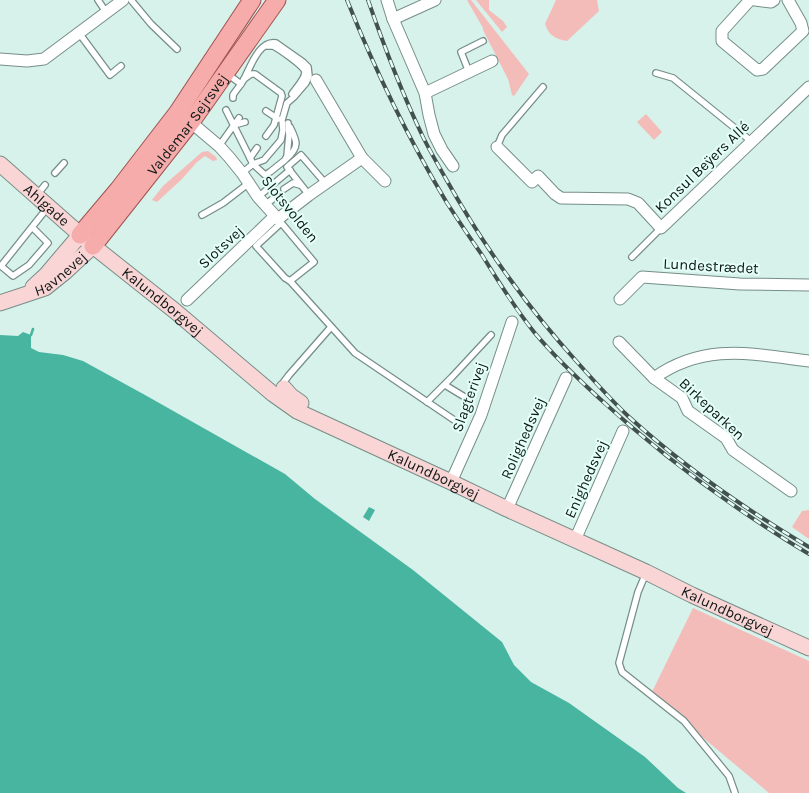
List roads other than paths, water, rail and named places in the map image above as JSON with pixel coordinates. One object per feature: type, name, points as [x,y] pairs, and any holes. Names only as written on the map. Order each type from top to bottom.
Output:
[{"type":"main road","name":"Valdemar Sejrsvej","points":[[93,246],[184,117],[252,0]]},
{"type":"main road","name":"Valdemar Sejrsvej","points":[[80,235],[118,190],[225,72],[277,0]]},
{"type":"street","points":[[0,59],[40,61],[79,34],[123,0]]},
{"type":"street","points":[[387,0],[393,19],[425,93],[434,134],[453,166]]},
{"type":"street","points":[[393,19],[435,0]]},
{"type":"street","points":[[750,0],[722,31],[722,41],[757,70],[763,69],[802,31],[801,23],[788,0]]},
{"type":"street","points":[[755,0],[771,2],[774,0]]},
{"type":"street","points":[[425,93],[492,61]]},
{"type":"street","points":[[316,80],[362,158],[385,182]]},
{"type":"street","name":"Konsul Beÿers Allé","points":[[497,147],[532,182],[538,176],[554,194],[561,198],[628,199],[638,203],[661,228],[809,87]]},
{"type":"street","name":"Slotsvolden","points":[[184,117],[219,146],[266,200],[278,219]]},
{"type":"street","name":"Slotsvej","points":[[187,300],[278,219],[306,191],[326,184],[362,158]]},
{"type":"street","name":"Ahlgade","points":[[0,164],[41,190],[48,207],[93,246]]},
{"type":"street","name":"Havnevej","points":[[23,295],[46,275],[80,235]]},
{"type":"street","name":"Havnevej","points":[[0,303],[39,290],[53,282],[93,246]]},
{"type":"street","name":"Kalundborgvej","points":[[93,246],[175,311],[273,394],[301,413],[809,648]]},
{"type":"street","name":"Lundestrædet","points":[[620,298],[642,277],[740,284],[809,285]]},
{"type":"street","name":"Slagterivej","points":[[451,482],[481,414],[512,322]]},
{"type":"street","name":"Birkeparken","points":[[619,342],[654,378],[682,398],[688,411],[726,438],[733,450],[791,491]]},
{"type":"street","points":[[654,378],[683,361],[712,354],[733,352],[809,362]]},
{"type":"street","name":"Rolighedsvej","points":[[507,509],[566,378]]},
{"type":"street","points":[[284,388],[291,396],[315,411],[325,425]]},
{"type":"street","name":"Enighedsvej","points":[[575,540],[624,431]]},
{"type":"lane","points":[[98,0],[106,12]]},
{"type":"lane","points":[[132,0],[151,24],[177,49]]},
{"type":"lane","points":[[79,34],[110,74],[121,66]]},
{"type":"lane","points":[[469,72],[461,52],[484,41]]},
{"type":"lane","points":[[233,98],[233,95],[237,91],[248,68],[265,46],[272,46],[296,62],[304,71],[305,74],[302,81],[287,103],[283,114],[283,130],[281,140],[264,160],[253,164],[242,173]]},
{"type":"lane","points":[[225,72],[242,82]]},
{"type":"lane","points":[[656,73],[673,78],[751,141]]},
{"type":"lane","points":[[242,82],[251,74],[255,74],[281,93],[282,96],[274,125],[266,136]]},
{"type":"lane","name":"Konsul Beÿers Allé","points":[[497,147],[502,134],[543,87]]},
{"type":"lane","points":[[226,110],[253,164],[265,175],[285,160],[288,153],[289,129],[288,123],[283,114]]},
{"type":"lane","points":[[266,111],[275,118],[282,120]]},
{"type":"lane","points":[[232,114],[234,125]]},
{"type":"lane","points":[[219,146],[238,118]]},
{"type":"lane","points":[[234,125],[245,122]]},
{"type":"lane","points":[[250,158],[257,148]]},
{"type":"lane","points":[[306,191],[287,167],[301,155],[326,184]]},
{"type":"lane","points":[[55,173],[64,164]]},
{"type":"lane","points":[[266,200],[290,170]]},
{"type":"lane","points":[[202,215],[223,203],[250,183]]},
{"type":"lane","points":[[284,189],[293,183],[298,184],[306,191]]},
{"type":"lane","points":[[32,226],[48,243],[30,265],[13,276],[1,266],[32,226],[48,207]]},
{"type":"lane","points":[[278,219],[256,246],[355,353],[460,424]]},
{"type":"lane","name":"Slotsvolden","points":[[278,219],[314,262],[290,281]]},
{"type":"lane","points":[[632,257],[661,228]]},
{"type":"lane","points":[[284,388],[282,386],[285,380],[331,327]]},
{"type":"lane","points":[[427,402],[445,385],[490,335]]},
{"type":"lane","points":[[445,385],[468,399]]},
{"type":"lane","points":[[646,572],[638,592],[619,663],[620,668],[622,672],[684,721],[729,776],[735,793]]},
{"type":"waterway","points":[[31,335],[33,329]]},
{"type":"railway","points":[[347,0],[369,52],[419,154],[447,203],[506,294],[534,332],[582,382],[648,441],[726,500],[809,554]]},
{"type":"railway","points":[[368,0],[387,52],[415,120],[431,153],[475,228],[507,275],[541,320],[608,397],[670,452],[761,518],[809,547]]}]
